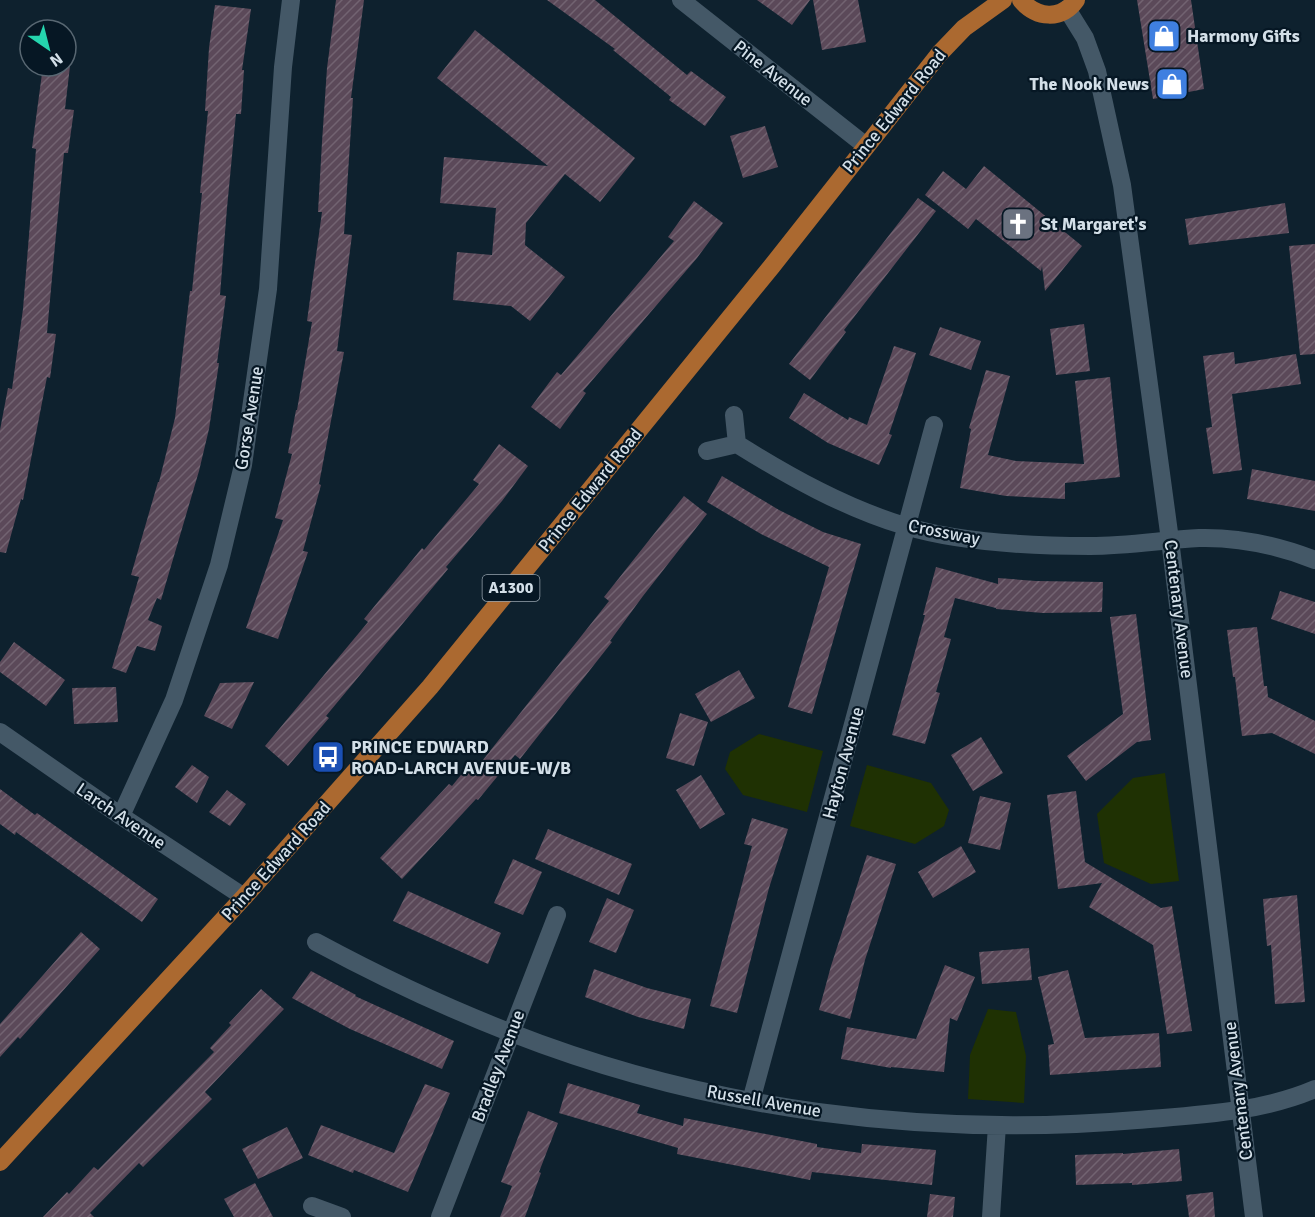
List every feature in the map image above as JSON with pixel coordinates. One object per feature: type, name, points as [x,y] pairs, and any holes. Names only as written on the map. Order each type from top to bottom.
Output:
[{"type":"main road","name":"Prince Edward Road","points":[[0,1162],[244,897],[430,687],[772,266],[940,53],[964,28],[1003,0]]},
{"type":"main road","points":[[1020,0],[1036,13],[1046,15],[1056,14],[1071,5]]},
{"type":"street","name":"Gorse Avenue","points":[[121,816],[178,689],[219,565],[243,465],[268,289],[283,67],[291,0]]},
{"type":"street","name":"Pine Avenue","points":[[681,0],[866,146]]},
{"type":"street","name":"Centenary Avenue","points":[[1071,5],[1098,71],[1122,185],[1170,540],[1254,1217]]},
{"type":"street","points":[[707,451],[737,444],[734,416]]},
{"type":"street","name":"Hayton Avenue","points":[[751,1101],[934,426]]},
{"type":"street","name":"Crossway","points":[[737,444],[825,493],[874,515],[907,526],[970,539],[1038,545],[1093,546],[1202,538],[1266,545],[1315,560]]},
{"type":"street","name":"Larch Avenue","points":[[0,732],[121,816],[244,897]]},
{"type":"street","name":"Bradley Avenue","points":[[440,1217],[556,915]]},
{"type":"street","name":"Russell Avenue","points":[[316,942],[390,981],[510,1033],[629,1072],[751,1101],[873,1118],[997,1125],[1110,1122],[1241,1109],[1272,1104],[1315,1089]]},
{"type":"street","points":[[991,1217],[997,1125]]},
{"type":"street","points":[[312,1206],[342,1217]]},
{"type":"green space","points":[[759,734],[823,751],[807,812],[743,795],[725,769],[730,752]]},
{"type":"green space","points":[[867,765],[931,783],[949,810],[944,826],[915,844],[850,826]]},
{"type":"green space","points":[[1165,773],[1179,881],[1151,884],[1104,863],[1097,814],[1133,778]]},
{"type":"green space","points":[[988,1009],[1016,1012],[1026,1056],[1024,1103],[968,1099],[970,1055]]},
{"type":"building","points":[[336,0],[364,0],[351,98],[353,98],[344,234],[352,235],[337,351],[344,352],[319,484],[321,485],[303,551],[308,552],[278,639],[246,628],[283,520],[275,518],[292,454],[288,453],[312,322],[307,321],[322,212],[318,212],[322,142],[327,68]]},
{"type":"building","points":[[547,0],[595,0],[687,75],[691,71],[726,97],[705,126],[669,100],[671,97],[613,50],[615,49]]},
{"type":"building","points":[[757,0],[810,0],[792,25]]},
{"type":"building","points":[[813,0],[858,0],[866,42],[822,50]]},
{"type":"building","points":[[1137,0],[1191,0],[1204,89],[1153,99]]},
{"type":"building","points":[[215,5],[251,9],[242,70],[244,70],[241,114],[236,114],[227,208],[220,295],[226,296],[217,363],[219,363],[209,429],[199,471],[161,600],[157,598],[148,620],[162,626],[155,651],[137,646],[126,673],[112,668],[139,577],[131,575],[159,482],[175,418],[190,291],[192,291],[208,111],[205,111],[209,48]]},
{"type":"building","points":[[475,30],[635,158],[600,202],[565,174],[526,223],[525,245],[565,277],[530,321],[511,306],[453,300],[457,252],[492,255],[496,208],[440,203],[444,157],[548,166],[437,78]]},
{"type":"building","points":[[41,78],[69,78],[65,109],[74,110],[68,153],[64,153],[47,333],[56,334],[50,378],[47,377],[23,500],[21,499],[6,553],[0,552],[0,430],[8,388],[12,389],[23,309],[36,149],[32,148]]},
{"type":"building","points":[[765,126],[778,167],[743,178],[730,136]]},
{"type":"building","name":"St Margaret's","points":[[984,166],[1082,246],[1045,291],[1042,266],[1041,271],[976,219],[968,229],[925,195],[943,171],[966,189]]},
{"type":"building","points":[[918,198],[936,211],[844,330],[846,332],[810,380],[789,364]]},
{"type":"building","points":[[694,201],[723,223],[697,258],[583,391],[586,393],[560,429],[531,407],[557,372],[561,375],[674,241],[668,237]]},
{"type":"building","points":[[1285,203],[1289,233],[1189,245],[1185,219]]},
{"type":"building","points":[[1315,244],[1315,354],[1300,355],[1289,246]]},
{"type":"building","points":[[1084,324],[1090,371],[1056,375],[1050,329]]},
{"type":"building","points":[[940,327],[981,341],[971,370],[929,355]]},
{"type":"building","points":[[894,346],[916,353],[889,434],[892,435],[879,465],[828,443],[789,418],[804,393],[848,420],[849,417],[867,425]]},
{"type":"building","points":[[1234,352],[1235,364],[1296,354],[1301,384],[1232,394],[1242,470],[1213,474],[1206,428],[1212,427],[1203,356]]},
{"type":"building","points":[[986,370],[1010,376],[988,455],[1016,461],[1084,464],[1075,381],[1110,377],[1120,477],[1065,483],[1065,499],[1006,496],[960,488],[971,429],[969,428]]},
{"type":"building","points":[[499,444],[528,466],[502,501],[446,567],[448,569],[326,716],[329,718],[288,766],[265,746],[368,622],[364,619],[422,548],[424,550],[479,484],[473,480]]},
{"type":"building","points":[[1252,469],[1315,481],[1315,511],[1247,499]]},
{"type":"building","points":[[722,476],[779,510],[823,532],[861,544],[812,714],[788,707],[829,567],[761,534],[707,502]]},
{"type":"building","points":[[684,496],[707,514],[643,596],[610,641],[612,642],[520,759],[515,755],[478,800],[476,799],[402,879],[380,858],[449,784],[452,786],[469,765],[475,770],[609,601],[604,597]]},
{"type":"building","points":[[936,567],[998,584],[998,578],[1103,582],[1102,612],[1043,613],[996,609],[955,598],[944,637],[951,639],[936,692],[940,693],[925,744],[892,735]]},
{"type":"building","points":[[1280,591],[1315,602],[1315,634],[1271,619]]},
{"type":"building","points":[[1136,614],[1151,740],[1137,742],[1086,781],[1067,756],[1123,714],[1110,617]]},
{"type":"building","points":[[1257,627],[1264,686],[1267,686],[1268,697],[1315,721],[1315,754],[1272,733],[1242,736],[1227,630]]},
{"type":"building","points":[[14,642],[65,680],[46,706],[0,672],[0,662]]},
{"type":"building","points":[[739,670],[755,698],[711,722],[695,694]]},
{"type":"building","points":[[254,682],[232,729],[204,716],[220,683]]},
{"type":"building","points":[[116,687],[118,722],[74,724],[72,688]]},
{"type":"building","points":[[680,713],[708,722],[694,766],[666,758]]},
{"type":"building","points":[[981,737],[1003,773],[973,791],[951,755]]},
{"type":"building","points":[[192,765],[209,777],[197,803],[175,787]]},
{"type":"building","points":[[701,775],[725,814],[700,829],[676,790]]},
{"type":"building","points":[[0,789],[158,899],[142,922],[16,832],[15,835],[0,824]]},
{"type":"building","points":[[227,790],[246,804],[230,826],[209,812]]},
{"type":"building","points":[[1076,791],[1085,862],[1161,908],[1172,906],[1192,1031],[1167,1034],[1153,945],[1089,907],[1102,883],[1058,889],[1047,795]]},
{"type":"building","points":[[980,796],[1011,803],[1000,850],[968,843]]},
{"type":"building","points":[[752,818],[788,829],[769,888],[737,1013],[710,1006],[752,846],[744,844]]},
{"type":"building","points":[[548,829],[632,864],[619,895],[535,859]]},
{"type":"building","points":[[961,846],[976,872],[933,898],[918,872]]},
{"type":"building","points":[[867,855],[896,864],[865,960],[850,1019],[819,1010]]},
{"type":"building","points":[[513,859],[542,872],[523,915],[494,903]]},
{"type":"building","points":[[408,891],[501,933],[488,964],[393,921]]},
{"type":"building","points":[[1297,895],[1305,1002],[1275,1004],[1271,945],[1267,946],[1263,899]]},
{"type":"building","points":[[607,898],[634,910],[616,953],[589,942]]},
{"type":"building","points":[[81,932],[100,949],[20,1039],[18,1037],[0,1057],[0,1024]]},
{"type":"building","points":[[1029,948],[1032,980],[982,984],[979,952]]},
{"type":"building","points":[[945,965],[975,977],[957,1021],[950,1018],[944,1072],[891,1068],[841,1059],[847,1027],[916,1039]]},
{"type":"building","points":[[594,969],[647,988],[691,999],[684,1029],[638,1017],[585,997]]},
{"type":"building","points":[[1068,970],[1085,1038],[1159,1033],[1161,1067],[1050,1075],[1048,1045],[1054,1044],[1038,977]]},
{"type":"building","points":[[311,971],[355,996],[454,1041],[442,1069],[350,1029],[292,998]]},
{"type":"building","points":[[261,989],[284,1009],[205,1092],[212,1099],[143,1167],[139,1163],[90,1213],[94,1217],[43,1217],[94,1167],[98,1170],[214,1052],[210,1048],[231,1025],[229,1023]]},
{"type":"building","points":[[568,1083],[640,1105],[637,1113],[683,1126],[684,1118],[817,1144],[817,1147],[861,1153],[862,1144],[936,1150],[932,1185],[812,1172],[810,1180],[677,1154],[678,1148],[559,1113]]},
{"type":"building","points":[[425,1084],[450,1093],[408,1192],[354,1170],[353,1173],[308,1155],[321,1125],[394,1153]]},
{"type":"building","points":[[528,1111],[558,1123],[525,1217],[500,1217],[512,1186],[501,1182]]},
{"type":"building","points":[[287,1127],[303,1158],[258,1179],[242,1149]]},
{"type":"building","points":[[1179,1149],[1182,1181],[1132,1185],[1132,1183],[1076,1185],[1075,1155]]},
{"type":"building","points":[[255,1183],[273,1217],[234,1217],[224,1199]]},
{"type":"building","points":[[1213,1192],[1215,1217],[1189,1217],[1186,1195]]},
{"type":"building","points":[[930,1194],[955,1197],[953,1217],[927,1217]]},
{"type":"place","name":"Harmony Gifts","points":[[1164,36]]},
{"type":"place","name":"The Nook News","points":[[1172,84]]},
{"type":"place","name":"St Margaret's","points":[[1018,224]]},
{"type":"place","name":"PRINCE EDWARD ROAD-LARCH AVENUE-W/B","points":[[328,757]]}]
